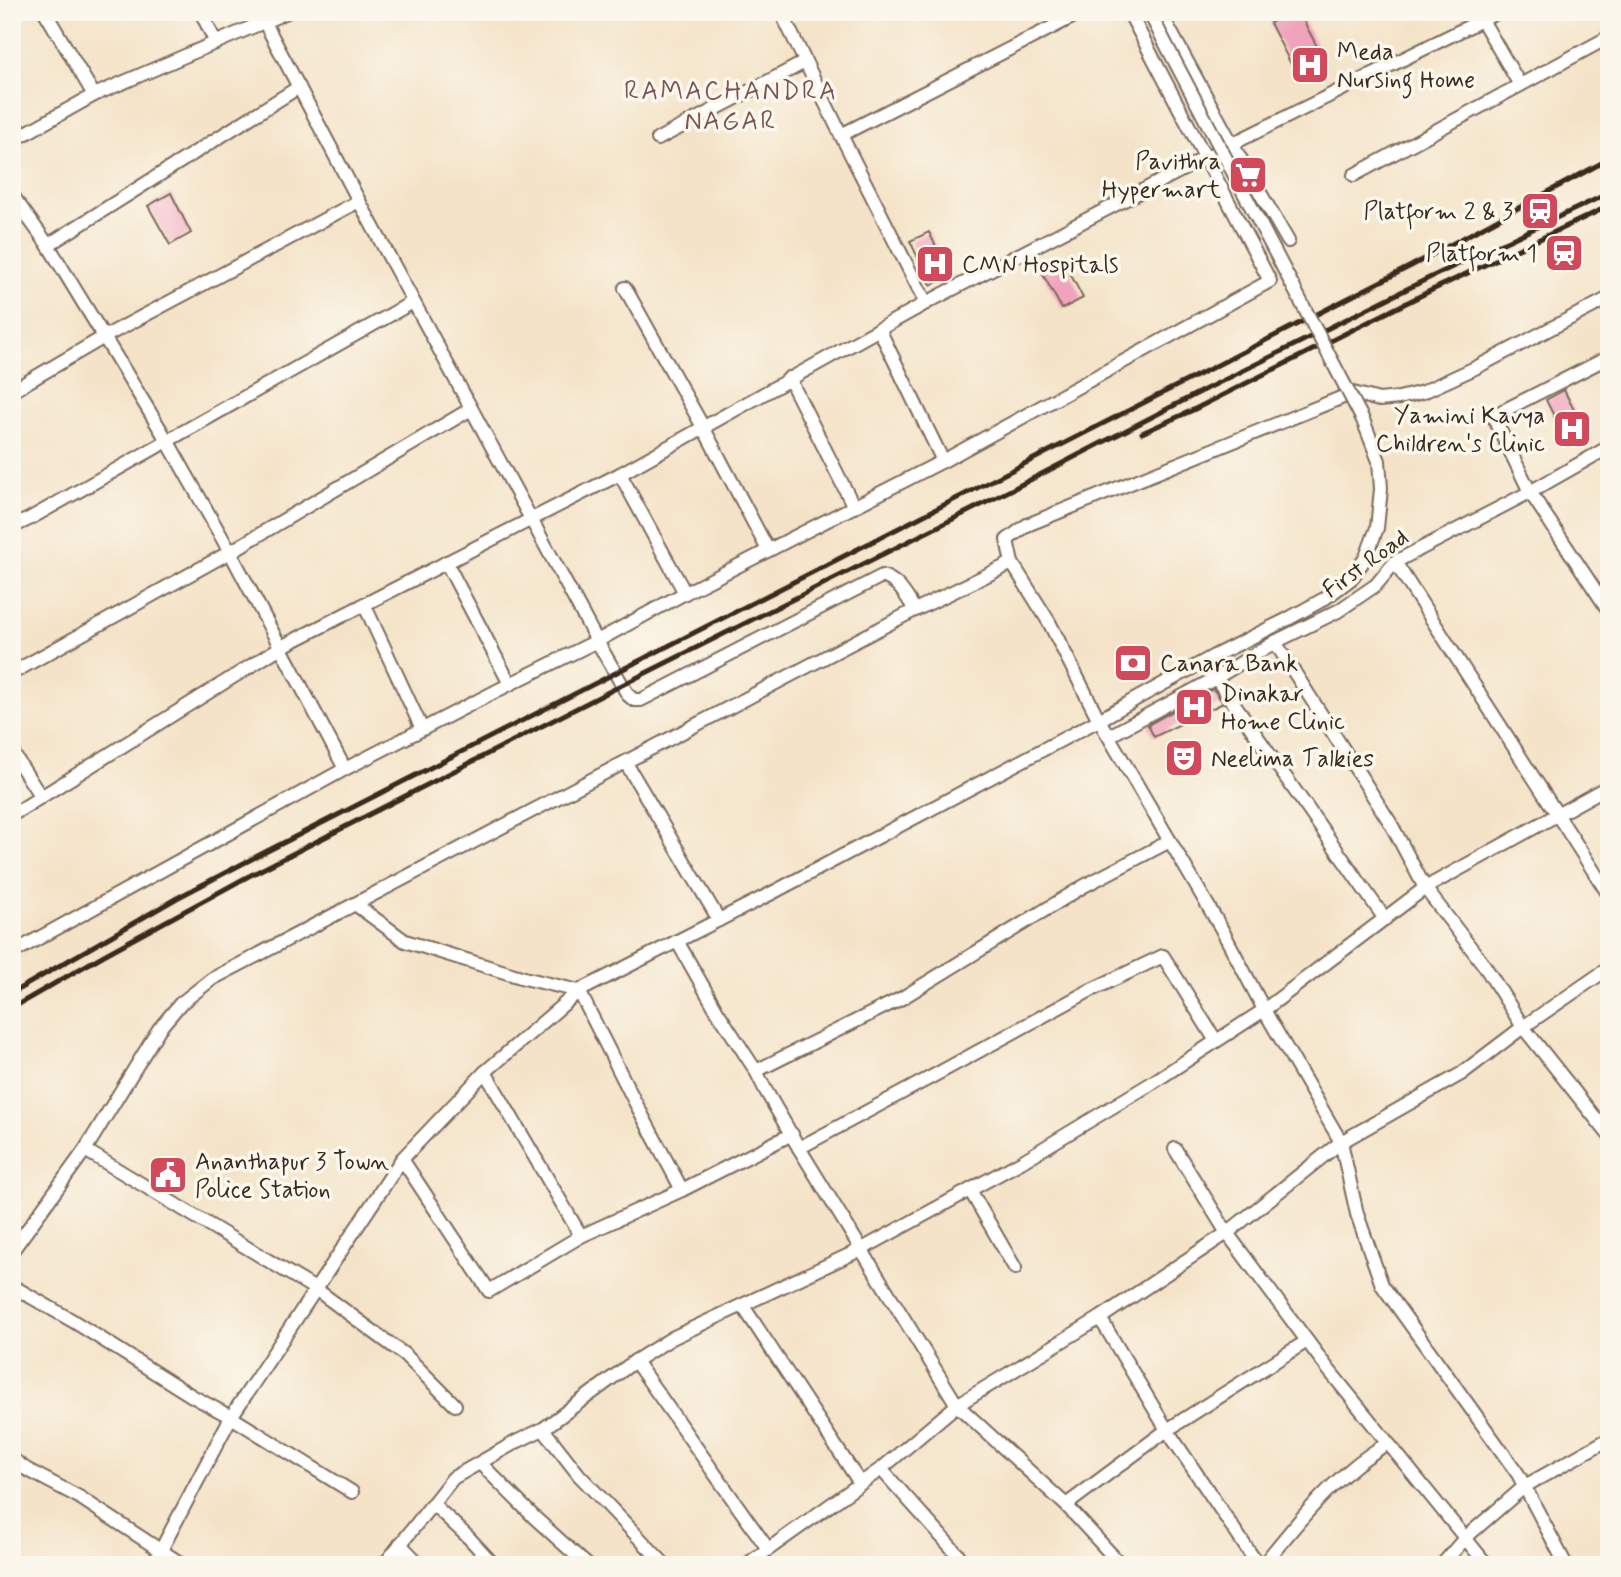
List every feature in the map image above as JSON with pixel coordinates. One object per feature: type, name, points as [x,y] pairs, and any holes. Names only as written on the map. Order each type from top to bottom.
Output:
[{"type":"street","points":[[45,12],[94,95]]},
{"type":"street","points":[[201,12],[216,43]]},
{"type":"street","points":[[12,141],[94,95],[286,12]]},
{"type":"street","points":[[781,12],[926,303]]},
{"type":"street","points":[[841,135],[1082,12]]},
{"type":"street","points":[[12,953],[345,769],[943,461],[1270,281],[1129,12]]},
{"type":"street","points":[[152,1565],[231,1417],[402,1159],[485,1072],[579,991],[719,920],[1315,604],[1352,578],[1366,557],[1377,528],[1381,489],[1380,461],[1363,420],[1149,12]]},
{"type":"street","points":[[1160,12],[1288,241]]},
{"type":"street","points":[[12,815],[281,647],[620,474],[926,303],[1232,144],[1498,12]]},
{"type":"street","points":[[1482,20],[1520,85]]},
{"type":"street","points":[[265,23],[413,302],[628,695],[641,701],[882,576],[897,584],[915,610]]},
{"type":"street","points":[[1354,175],[1609,37]]},
{"type":"street","points":[[658,139],[805,62]]},
{"type":"street","points":[[48,245],[299,87]]},
{"type":"street","points":[[12,195],[48,245],[168,442],[230,552],[345,769]]},
{"type":"street","points":[[12,391],[104,337],[359,201]]},
{"type":"street","points":[[625,288],[768,550]]},
{"type":"street","points":[[1566,1565],[1518,1474],[1382,1285],[1357,1214],[1341,1142],[1264,1010],[1221,928],[1099,720],[1049,622],[1012,563],[1007,540],[1027,525],[1353,393],[1378,400],[1423,392],[1609,298]]},
{"type":"street","points":[[12,527],[168,442],[413,302]]},
{"type":"street","points":[[879,329],[943,461]]},
{"type":"street","points":[[1609,357],[1496,416],[1495,419],[1530,492],[1609,611]]},
{"type":"street","points":[[789,379],[854,507]]},
{"type":"street","points":[[12,673],[230,552],[471,409]]},
{"type":"street","name":"First Road","points":[[1109,736],[1216,678],[1275,642],[1338,611],[1376,585],[1395,562],[1530,492],[1609,447]]},
{"type":"street","points":[[620,474],[685,593]]},
{"type":"street","points":[[446,562],[510,684]]},
{"type":"street","points":[[1395,562],[1609,895]]},
{"type":"street","points":[[12,1251],[85,1150],[159,1029],[180,1004],[212,979],[915,610],[1012,563]]},
{"type":"street","points":[[363,604],[422,729]]},
{"type":"street","points":[[1275,642],[1391,824],[1425,888],[1484,965],[1523,1027],[1609,1135]]},
{"type":"street","points":[[1216,678],[1385,919]]},
{"type":"street","points":[[12,752],[41,797]]},
{"type":"street","points":[[626,763],[719,920]]},
{"type":"street","points":[[384,1565],[453,1478],[543,1429],[635,1361],[672,1338],[862,1249],[1033,1155],[1152,1083],[1264,1010],[1425,888],[1609,786]]},
{"type":"street","points":[[756,1071],[902,998],[1084,886],[1170,841]]},
{"type":"street","points":[[355,904],[405,941],[524,978],[579,991],[682,1190]]},
{"type":"street","points":[[677,941],[799,1148],[957,1405],[1066,1505],[1121,1565]]},
{"type":"street","points":[[799,1148],[1089,991],[1163,956],[1216,1041]]},
{"type":"street","points":[[747,1565],[881,1468],[957,1405],[1100,1318],[1227,1233],[1341,1142],[1461,1074],[1523,1027],[1609,968]]},
{"type":"street","points":[[485,1072],[581,1236]]},
{"type":"street","points":[[402,1159],[489,1291],[581,1236],[682,1190],[792,1134]]},
{"type":"street","points":[[1175,1149],[1227,1233],[1307,1341],[1487,1565]]},
{"type":"street","points":[[85,1150],[317,1290],[405,1355],[455,1405]]},
{"type":"street","points":[[970,1190],[1015,1268]]},
{"type":"street","points":[[12,1286],[352,1492]]},
{"type":"street","points":[[743,1306],[860,1483]]},
{"type":"street","points":[[1100,1318],[1167,1430],[1261,1565],[1326,1493],[1355,1466],[1387,1443]]},
{"type":"street","points":[[1066,1505],[1167,1430],[1307,1341]]},
{"type":"street","points":[[635,1361],[768,1549]]},
{"type":"street","points":[[543,1429],[579,1475],[665,1565]]},
{"type":"street","points":[[1442,1565],[1465,1538],[1525,1486],[1609,1439]]},
{"type":"street","points":[[12,1459],[79,1497],[183,1565]]},
{"type":"street","points":[[480,1463],[587,1565]]},
{"type":"street","points":[[881,1468],[963,1560],[945,1565]]},
{"type":"street","points":[[433,1504],[494,1565]]},
{"type":"street","points":[[400,1544],[420,1565]]},
{"type":"building","points":[[1292,12],[1299,12],[1326,64],[1298,78],[1270,23]]},
{"type":"building","points":[[171,193],[191,233],[170,245],[148,206]]},
{"type":"building","points":[[929,232],[950,276],[931,285],[910,241]]},
{"type":"building","points":[[1063,260],[1083,298],[1062,309],[1041,271]]},
{"type":"building","points":[[1564,390],[1586,434],[1568,444],[1546,400]]},
{"type":"building","points":[[1213,689],[1223,703],[1154,737],[1148,725]]},
{"type":"railway","points":[[12,993],[240,865],[1411,266],[1609,159]]},
{"type":"railway","points":[[12,1008],[247,877],[622,685],[1202,391],[1429,278],[1609,193]]},
{"type":"railway","points":[[1142,433],[1609,206]]},
{"type":"place","name":"Meda Nursing Home","points":[[1310,65]]},
{"type":"place","name":"Pavithra Hypermart","points":[[1248,175]]},
{"type":"place","name":"Platform 2 & 3","points":[[1540,211]]},
{"type":"place","name":"Platform 1","points":[[1564,253]]},
{"type":"place","name":"CMN Hospitals","points":[[935,264]]},
{"type":"place","name":"Yamini Kavya Children's Clinic","points":[[1572,429]]},
{"type":"place","name":"Canara Bank","points":[[1133,663]]},
{"type":"place","name":"Dinakar Home Clinic","points":[[1194,707]]},
{"type":"place","name":"Neelima Talkies","points":[[1184,758]]},
{"type":"place","name":"Ananthapur 3 Town Police Station","points":[[168,1175]]},
{"type":"district","name":"RAMACHANDRA NAGAR","points":[[731,105]]}]
